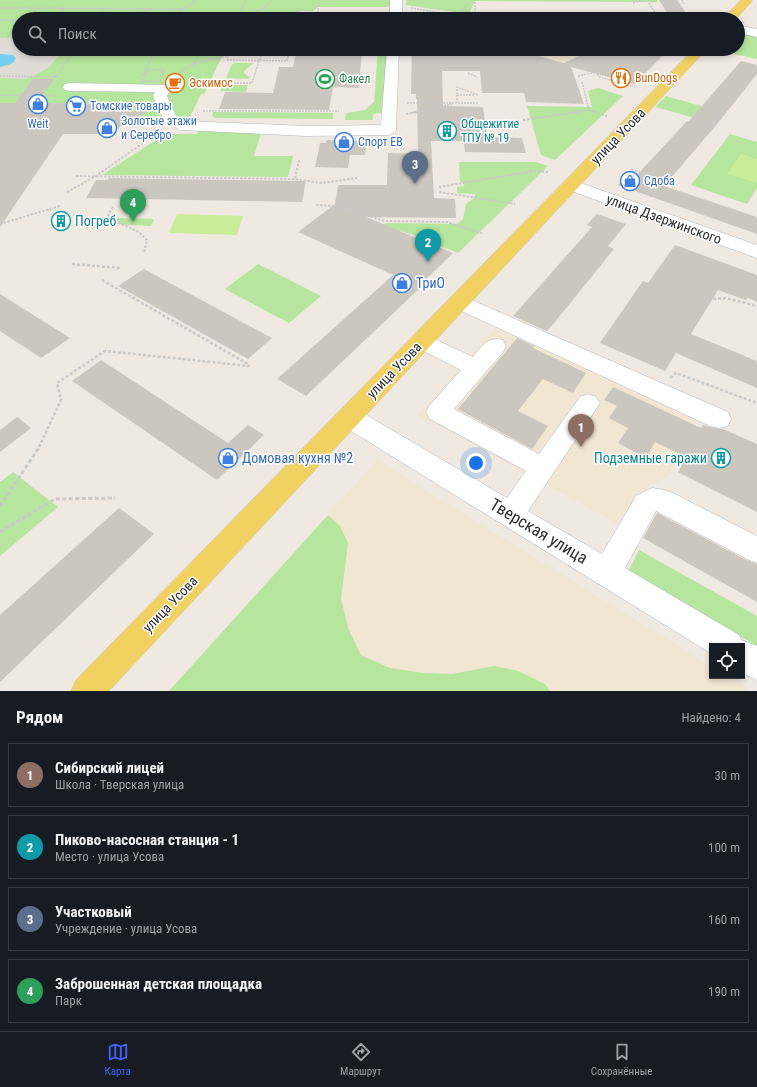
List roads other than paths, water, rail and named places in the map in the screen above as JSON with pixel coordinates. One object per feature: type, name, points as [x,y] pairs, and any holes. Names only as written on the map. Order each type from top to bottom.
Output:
[{"type":"main road","points":[[736,12],[748,0]]},
{"type":"main road","name":"улица Усова","points":[[87,691],[694,56]]},
{"type":"street","points":[[745,30],[757,33]]},
{"type":"street","points":[[70,87],[164,88],[160,96],[170,119],[181,124],[242,129],[306,131],[388,130],[393,56]]},
{"type":"street","name":"улица Дзержинского","points":[[572,185],[757,252]]},
{"type":"street","points":[[460,302],[719,419]]},
{"type":"street","points":[[422,341],[476,368]]},
{"type":"street","points":[[495,346],[438,412],[543,468]]},
{"type":"street","points":[[511,514],[588,403]]},
{"type":"street","name":"Тверская улица","points":[[349,418],[511,514],[723,643]]},
{"type":"street","points":[[607,573],[645,504],[650,500],[657,499],[664,501],[757,550]]},
{"type":"street","points":[[745,657],[757,664]]},
{"type":"water","points":[[0,54],[12,55],[16,58],[13,63],[0,67]]},
{"type":"place","name":"BunDogs","points":[[621,78]]},
{"type":"place","name":"Факел","points":[[325,79]]},
{"type":"place","name":"Эскимос","points":[[175,83]]},
{"type":"place","name":"Weit","points":[[38,104]]},
{"type":"place","name":"Томские товары","points":[[76,106]]},
{"type":"place","name":"Золотые этажи и Серебро","points":[[107,128]]},
{"type":"place","name":"Общежитие ТПУ № 19","points":[[447,131]]},
{"type":"place","name":"Спорт ЕВ","points":[[344,142]]},
{"type":"place","name":"Сдоба","points":[[630,181]]},
{"type":"place","name":"Участковый","points":[[415,184]]},
{"type":"place","name":"Погреб","points":[[61,221]]},
{"type":"place","name":"Заброшенная детская площадка","points":[[133,222]]},
{"type":"place","name":"Пиково-насосная станция - 1","points":[[428,262]]},
{"type":"place","name":"ТриО","points":[[402,283]]},
{"type":"place","name":"Сибирский лицей","points":[[581,447]]},
{"type":"place","name":"Домовая кухня №2","points":[[228,458]]},
{"type":"place","name":"Подземные гаражи","points":[[721,458]]}]
